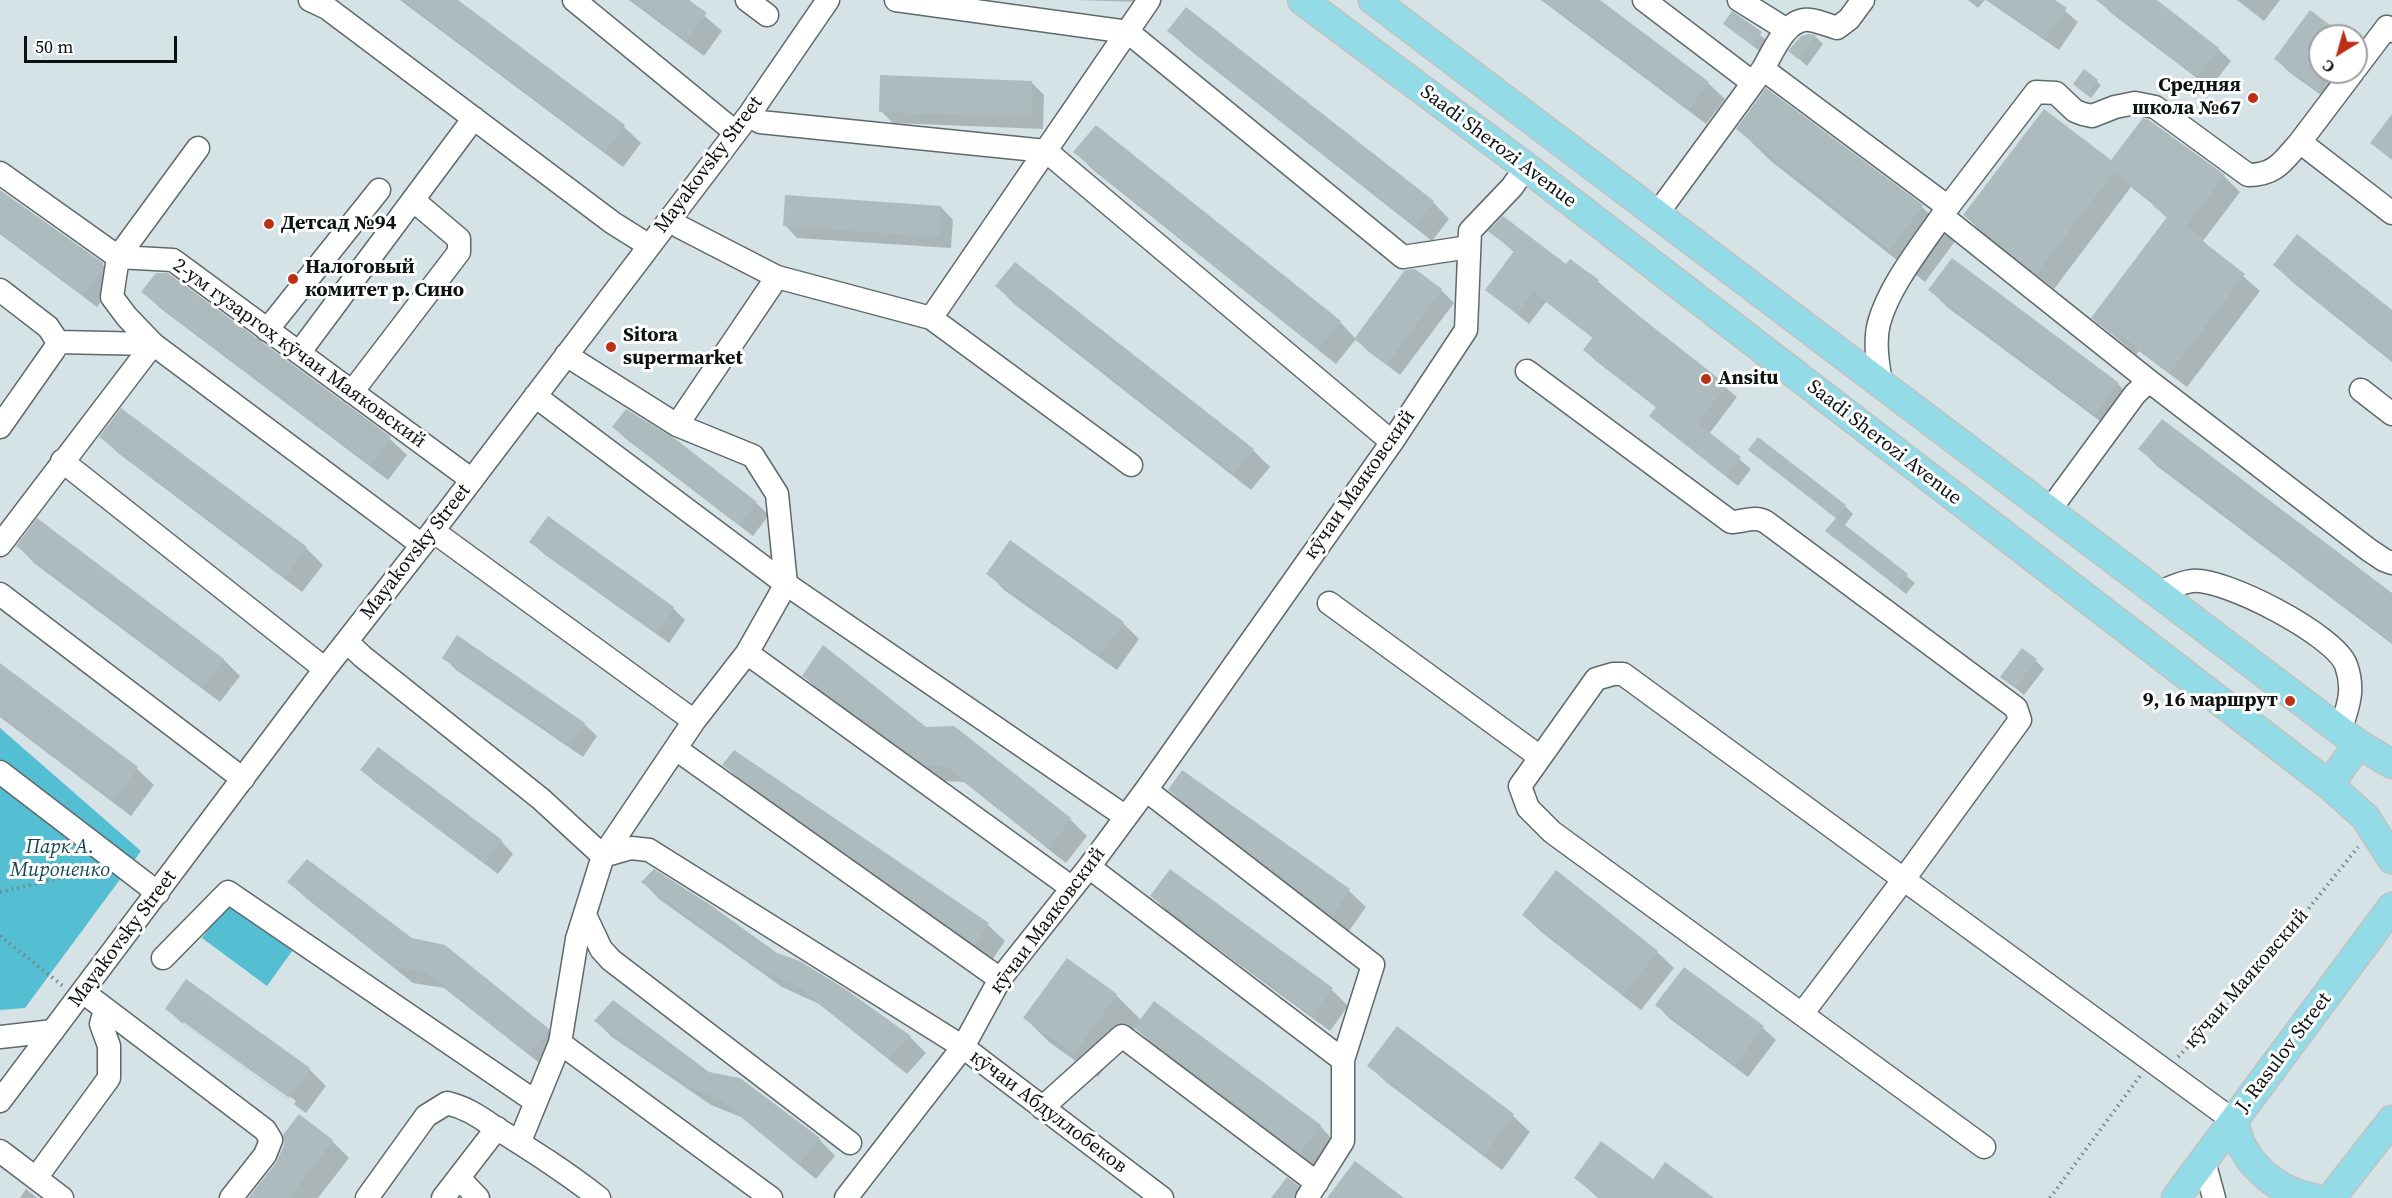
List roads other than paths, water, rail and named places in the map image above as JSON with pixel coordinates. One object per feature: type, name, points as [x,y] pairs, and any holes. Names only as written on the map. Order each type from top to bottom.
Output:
[{"type":"main road","name":"Saadi Sherozi Avenue","points":[[1302,0],[1526,167],[2329,785],[2365,817],[2392,859]]},
{"type":"main road","points":[[1373,0],[2349,738],[2392,764]]},
{"type":"main road","points":[[2329,785],[2349,738]]},
{"type":"main road","name":"J. Rasulov Street","points":[[2176,1198],[2392,907]]},
{"type":"main road","points":[[2331,1198],[2392,1120]]},
{"type":"main road","points":[[2234,1121],[2242,1148],[2257,1167],[2279,1186],[2302,1196],[2314,1198]]},
{"type":"street","points":[[574,0],[742,123],[760,122],[1046,151],[1392,442]]},
{"type":"street","points":[[747,0],[767,15]]},
{"type":"street","name":"Mayakovsky Street","points":[[0,1101],[325,669],[428,538],[742,123],[828,0]]},
{"type":"street","points":[[896,0],[1128,32],[1403,257],[1469,247]]},
{"type":"street","points":[[931,318],[1149,0]]},
{"type":"street","points":[[1644,0],[1758,76],[1945,211],[2149,381],[2369,550],[2392,563]]},
{"type":"street","points":[[1739,0],[1787,30]]},
{"type":"street","points":[[1657,214],[1758,76],[1787,30],[1798,20],[1810,20],[1837,28],[1849,19],[1863,0]]},
{"type":"street","points":[[324,3],[613,223],[648,245]]},
{"type":"street","points":[[2368,53],[2390,26]]},
{"type":"street","points":[[1881,384],[1877,353],[1878,324],[1891,294],[1945,211],[2036,92],[2056,93],[2076,111],[2092,116],[2115,107],[2135,104],[2155,106],[2248,175],[2263,175],[2276,168],[2300,142],[2344,84]]},
{"type":"street","points":[[298,353],[474,118]]},
{"type":"street","points":[[2300,142],[2392,213]]},
{"type":"street","points":[[198,148],[118,257],[112,297],[127,317],[153,344],[428,538],[694,721]]},
{"type":"street","name":"кӯчаи Маяковский","points":[[846,1198],[963,1047],[1000,979],[1089,867],[1146,790],[1392,442],[1466,330],[1470,231],[1512,188],[1526,167]]},
{"type":"street","points":[[0,173],[118,257]]},
{"type":"street","points":[[267,330],[379,190]]},
{"type":"street","points":[[352,392],[459,252],[459,239],[413,200]]},
{"type":"street","points":[[669,219],[680,227],[777,277],[931,318],[1131,465]]},
{"type":"street","name":"2-ум гузаргоҳ кӯчаи Маяковский","points":[[118,257],[173,260],[472,480]]},
{"type":"street","points":[[677,425],[777,277]]},
{"type":"street","points":[[0,290],[48,327],[58,342]]},
{"type":"street","points":[[58,342],[153,344]]},
{"type":"street","points":[[0,427],[58,342]]},
{"type":"street","points":[[0,545],[153,344]]},
{"type":"street","points":[[520,1141],[560,1043],[577,939],[603,856],[694,721],[747,653],[786,584],[777,494],[753,456],[677,425],[566,355]]},
{"type":"street","points":[[1527,371],[1731,522],[1761,518],[2016,708],[2020,720],[1802,1014]]},
{"type":"street","points":[[2049,510],[2135,394],[2149,381]]},
{"type":"street","points":[[2361,390],[2392,414]]},
{"type":"street","points":[[535,396],[786,584],[1126,817]]},
{"type":"street","points":[[62,461],[325,669]]},
{"type":"street","points":[[2157,593],[2193,580],[2225,588],[2261,601],[2316,634],[2345,662],[2352,693],[2349,738]]},
{"type":"street","points":[[0,594],[243,779]]},
{"type":"street","points":[[1329,603],[1540,757]]},
{"type":"street","points":[[346,642],[541,799],[603,856]]},
{"type":"street","points":[[747,653],[1072,888]]},
{"type":"street","points":[[1984,1148],[1552,832],[1528,808],[1520,786],[1596,679],[1613,674],[1623,674],[2234,1121]]},
{"type":"street","points":[[676,749],[1000,979]]},
{"type":"street","points":[[0,772],[158,893]]},
{"type":"street","points":[[1042,1108],[1122,1036],[1312,1190],[1343,1141],[1343,1060],[1373,965],[1146,790]]},
{"type":"street","name":"кӯчаи Абдуллобеков","points":[[603,856],[631,848],[649,850],[963,1047],[1162,1198]]},
{"type":"street","points":[[1089,867],[1343,1060]]},
{"type":"street","points":[[163,958],[228,892],[536,1102]]},
{"type":"street","points":[[585,915],[601,949],[611,960],[850,1143]]},
{"type":"street","points":[[81,995],[105,1010],[265,1130],[271,1140],[265,1155],[231,1198]]},
{"type":"street","points":[[36,1178],[109,1078],[109,1046],[101,1024],[105,1010]]},
{"type":"street","points":[[0,1036],[53,1031]]},
{"type":"street","points":[[560,1043],[771,1198]]},
{"type":"street","points":[[367,1198],[426,1116],[447,1103],[467,1108],[520,1141],[599,1198]]},
{"type":"street","points":[[443,1198],[497,1128]]},
{"type":"street","points":[[0,1151],[62,1198]]},
{"type":"street","points":[[2204,1161],[2214,1198]]},
{"type":"street","points":[[459,1178],[478,1198]]},
{"type":"place","name":"Средняя школа №67","points":[[2253,98]]},
{"type":"place","name":"Детсад №94","points":[[269,224]]},
{"type":"place","name":"Налоговый комитет р. Сино","points":[[293,279]]},
{"type":"place","name":"Sitora supermarket","points":[[611,347]]},
{"type":"place","name":"Ansitu","points":[[1706,379]]},
{"type":"place","name":"9, 16 маршрут","points":[[2290,701]]},
{"type":"park label","name":"Парк А. Мироненко","points":[[60,860]]}]
